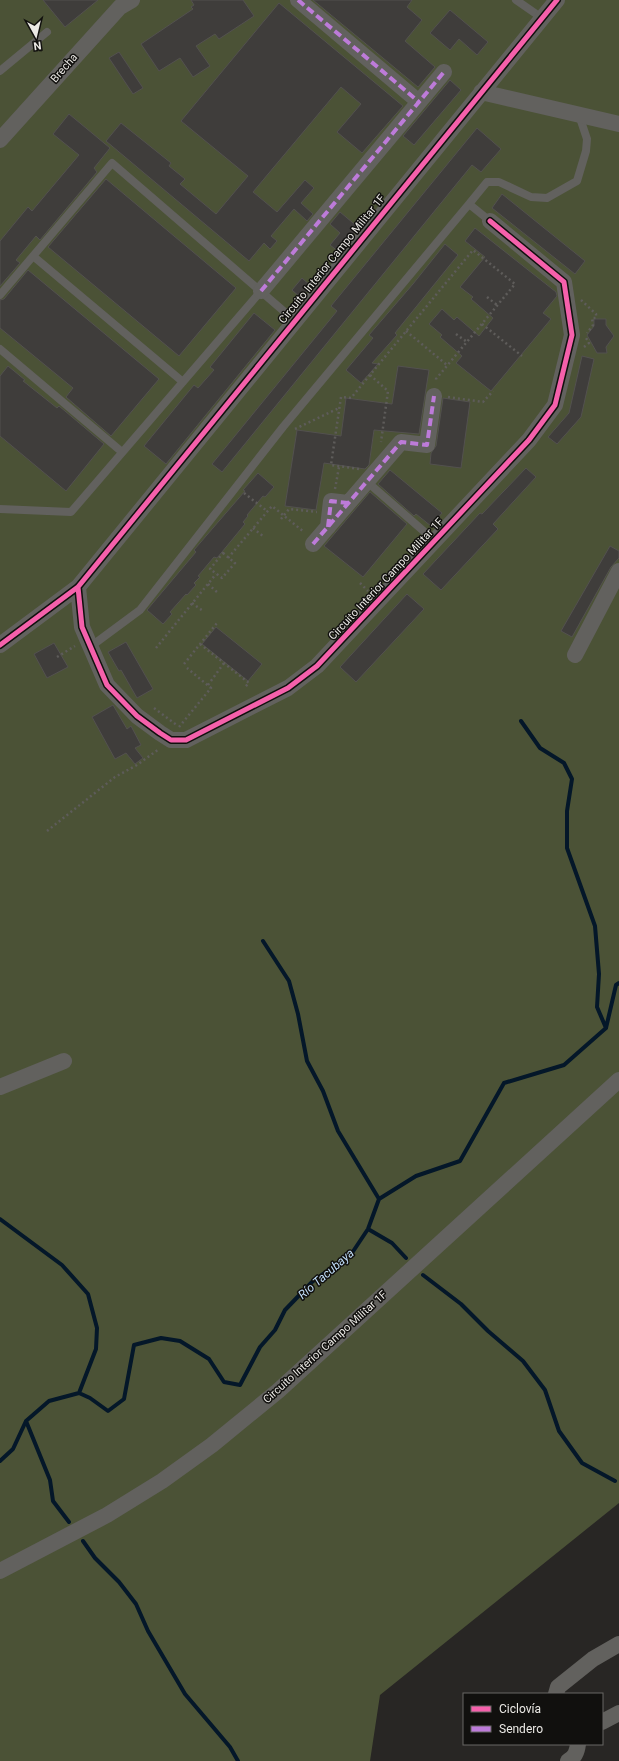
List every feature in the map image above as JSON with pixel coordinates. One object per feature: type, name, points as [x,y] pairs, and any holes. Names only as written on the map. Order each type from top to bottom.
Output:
[{"type":"street","name":"Brecha","points":[[0,140],[120,7],[132,0]]},
{"type":"street","points":[[298,0],[419,102]]},
{"type":"street","name":"Circuito Interior Campo Militar 1F","points":[[0,645],[78,587],[294,320],[557,0]]},
{"type":"street","points":[[261,292],[444,72]]},
{"type":"street","points":[[481,92],[619,124]]},
{"type":"street","name":"Circuito Interior Campo Militar 1F","points":[[78,587],[84,646],[107,685],[137,716],[171,740],[186,740],[288,688],[317,666],[529,440],[555,405],[572,335],[564,282],[490,221]]},
{"type":"street","points":[[314,543],[335,511],[374,480],[401,442],[427,445],[434,396]]},
{"type":"street","points":[[575,655],[619,571]]},
{"type":"street","points":[[0,1087],[64,1061]]},
{"type":"street","name":"Circuito Interior Campo Militar 1F","points":[[0,1571],[107,1515],[162,1481],[212,1445],[278,1391],[619,1080]]},
{"type":"street","points":[[556,1693],[558,1687],[593,1659],[619,1644]]},
{"type":"street","points":[[603,1721],[619,1713]]},
{"type":"street","points":[[568,1761],[574,1758],[578,1745]]},
{"type":"lane","points":[[516,0],[542,18]]},
{"type":"lane","points":[[0,71],[47,32]]},
{"type":"lane","points":[[84,646],[140,610],[283,427],[487,182],[499,182],[531,197],[547,198],[577,181],[586,151],[587,139],[579,115]]},
{"type":"lane","points":[[0,296],[112,162],[294,320]]},
{"type":"lane","points":[[469,204],[490,221]]},
{"type":"lane","points":[[33,256],[183,382]]},
{"type":"lane","points":[[0,508],[71,512],[261,292]]},
{"type":"lane","points":[[0,349],[122,452]]},
{"type":"lane","points":[[374,480],[435,541]]},
{"type":"path","points":[[374,480],[331,465],[341,397],[351,398],[473,250],[515,284],[436,379],[434,396],[483,402],[493,391]]},
{"type":"path","points":[[487,297],[497,306]]},
{"type":"path","points":[[577,300],[580,299],[596,314],[596,318],[592,318],[592,325],[585,336],[589,343],[582,348]]},
{"type":"path","points":[[482,324],[522,356]]},
{"type":"path","points":[[406,331],[447,365]]},
{"type":"path","points":[[456,334],[466,342]]},
{"type":"path","points":[[370,375],[388,391],[381,445]]},
{"type":"path","points":[[283,427],[295,429],[340,408]]},
{"type":"path","points":[[281,519],[289,509],[335,511],[339,467]]},
{"type":"path","points":[[237,486],[267,511]]},
{"type":"path","points":[[228,558],[272,506],[314,543]]},
{"type":"path","points":[[253,528],[264,538]]},
{"type":"path","points":[[223,554],[228,558],[235,563],[222,578],[210,568],[223,554]]},
{"type":"path","points":[[156,648],[216,574]]},
{"type":"path","points":[[208,584],[218,593]]},
{"type":"path","points":[[192,603],[203,612]]},
{"type":"path","points":[[184,664],[217,623]]},
{"type":"path","points":[[200,644],[249,683],[245,687]]},
{"type":"path","points":[[57,657],[84,646]]},
{"type":"path","points":[[208,685],[224,663]]},
{"type":"path","points":[[179,727],[211,688],[187,668]]},
{"type":"path","points":[[154,708],[184,730]]},
{"type":"path","points":[[47,831],[115,777],[137,766],[162,746]]},
{"type":"green space","points":[[0,0],[619,0],[619,1503],[380,1695],[370,1761],[0,1761]]},
{"type":"building","points":[[43,0],[98,0],[65,27]]},
{"type":"building","points":[[191,0],[243,0],[254,16],[219,39],[215,34],[196,46],[210,66],[193,77],[180,58],[159,71],[141,44],[193,9],[191,7],[194,5]]},
{"type":"building","points":[[313,0],[412,0],[407,7],[422,20],[405,41],[435,67],[418,87]]},
{"type":"building","points":[[279,3],[403,106],[362,153],[337,132],[361,104],[341,87],[253,192],[277,212],[305,180],[314,188],[301,203],[313,214],[307,221],[294,209],[271,236],[277,241],[270,249],[264,243],[249,261],[106,141],[121,123],[171,163],[169,166],[185,179],[180,184],[216,214],[248,176],[181,121]]},
{"type":"building","points":[[450,10],[488,42],[477,55],[459,39],[450,50],[430,33]]},
{"type":"building","points":[[119,52],[143,88],[133,94],[109,58]]},
{"type":"building","points":[[450,80],[461,90],[414,145],[403,136]]},
{"type":"building","points":[[69,114],[110,148],[94,168],[97,172],[40,240],[36,236],[16,260],[20,263],[0,286],[0,241],[28,207],[32,211],[79,155],[53,134]]},
{"type":"building","points":[[477,128],[501,149],[481,172],[472,165],[222,472],[212,464],[337,311],[331,306]]},
{"type":"building","points":[[106,179],[236,288],[179,356],[48,247]]},
{"type":"building","points":[[502,194],[585,261],[575,274],[492,208]]},
{"type":"building","points":[[340,212],[359,228],[339,252],[330,245],[340,233],[330,224]]},
{"type":"building","points":[[475,228],[556,292],[557,296],[543,313],[551,319],[491,391],[456,363],[462,356],[440,337],[442,335],[429,324],[442,309],[454,320],[457,317],[479,336],[493,318],[471,299],[473,297],[460,287],[485,257],[465,241]]},
{"type":"building","points":[[445,244],[458,255],[395,333],[397,335],[372,363],[378,364],[361,383],[346,370],[373,338],[369,335]]},
{"type":"building","points":[[28,270],[159,379],[111,436],[66,397],[73,388],[0,328],[0,300],[4,299]]},
{"type":"building","points":[[302,278],[311,286],[301,298],[292,290]]},
{"type":"building","points":[[254,313],[275,330],[166,464],[144,446],[194,385],[198,388],[214,370],[210,367]]},
{"type":"building","points":[[594,319],[606,319],[606,325],[614,336],[606,347],[607,353],[597,353],[587,335],[594,326]]},
{"type":"building","points":[[582,356],[594,359],[581,417],[557,444],[548,437],[569,413]]},
{"type":"building","points":[[8,366],[25,380],[23,381],[57,408],[59,406],[104,444],[66,491],[0,436],[0,376]]},
{"type":"building","points":[[398,366],[429,370],[419,434],[374,430],[369,465],[365,469],[324,463],[316,510],[285,506],[297,430],[341,436],[346,398],[392,404]]},
{"type":"building","points":[[443,398],[470,402],[461,468],[430,464],[431,453],[436,446]]},
{"type":"building","points":[[526,468],[536,477],[493,524],[498,529],[441,590],[423,574],[480,513],[482,514]]},
{"type":"building","points":[[390,470],[442,513],[431,526],[416,514],[414,516],[378,484]]},
{"type":"building","points":[[258,473],[274,487],[265,497],[263,496],[247,515],[248,516],[243,522],[245,524],[217,558],[214,557],[198,576],[200,577],[194,583],[196,585],[170,612],[172,614],[163,624],[147,610],[196,552],[194,550],[245,491],[243,490]]},
{"type":"building","points":[[370,492],[407,524],[363,577],[324,546]]},
{"type":"building","points":[[610,546],[619,551],[619,558],[611,567],[572,637],[561,631]]},
{"type":"building","points":[[407,594],[424,609],[356,682],[340,667]]},
{"type":"building","points":[[216,627],[262,664],[248,681],[202,644]]},
{"type":"building","points":[[126,642],[153,689],[137,698],[121,670],[119,671],[108,652]]},
{"type":"building","points":[[54,643],[68,667],[47,678],[34,654]]},
{"type":"building","points":[[113,705],[127,729],[131,726],[141,745],[135,748],[143,758],[135,764],[126,753],[115,759],[92,717]]},
{"type":"waterway","points":[[521,721],[540,748],[564,763],[572,779],[567,811],[567,848],[595,926],[599,974],[597,1007],[606,1028]]},
{"type":"waterway","points":[[263,941],[289,981],[298,1014],[307,1061],[323,1091],[338,1131],[379,1199]]},
{"type":"waterway","name":"Río Tacubaya","points":[[0,1461],[13,1449],[26,1421],[49,1401],[79,1393],[90,1398],[108,1411],[124,1399],[134,1345],[161,1338],[180,1341],[209,1359],[224,1382],[240,1385],[260,1347],[275,1330],[285,1310],[312,1282],[352,1253],[368,1229],[379,1199],[416,1176],[460,1161],[504,1083],[564,1065],[606,1028],[616,985],[619,983]]},
{"type":"waterway","points":[[0,1219],[62,1265],[88,1294],[97,1328],[96,1349],[79,1393]]},
{"type":"waterway","points":[[368,1229],[392,1243],[406,1258]]},
{"type":"waterway","points":[[423,1275],[461,1304],[488,1331],[523,1361],[545,1390],[559,1431],[582,1463],[615,1481]]},
{"type":"waterway","points":[[26,1421],[50,1480],[53,1501],[69,1522]]},
{"type":"waterway","points":[[83,1541],[95,1558],[119,1582],[136,1604],[148,1631],[185,1694],[230,1747],[238,1761]]},
{"type":"marked path","points":[[298,0],[419,102]]},
{"type":"marked path","points":[[261,291],[444,72]]},
{"type":"marked path","points":[[313,544],[401,442],[427,445],[434,396]]},
{"type":"marked path","points":[[328,527],[331,501],[348,503]]},
{"type":"cycle path","points":[[0,645],[78,587],[557,0]]},
{"type":"cycle path","points":[[78,587],[82,627],[107,685],[137,716],[171,740],[186,740],[288,688],[317,666],[529,440],[555,405],[572,335],[564,282],[490,221]]}]
